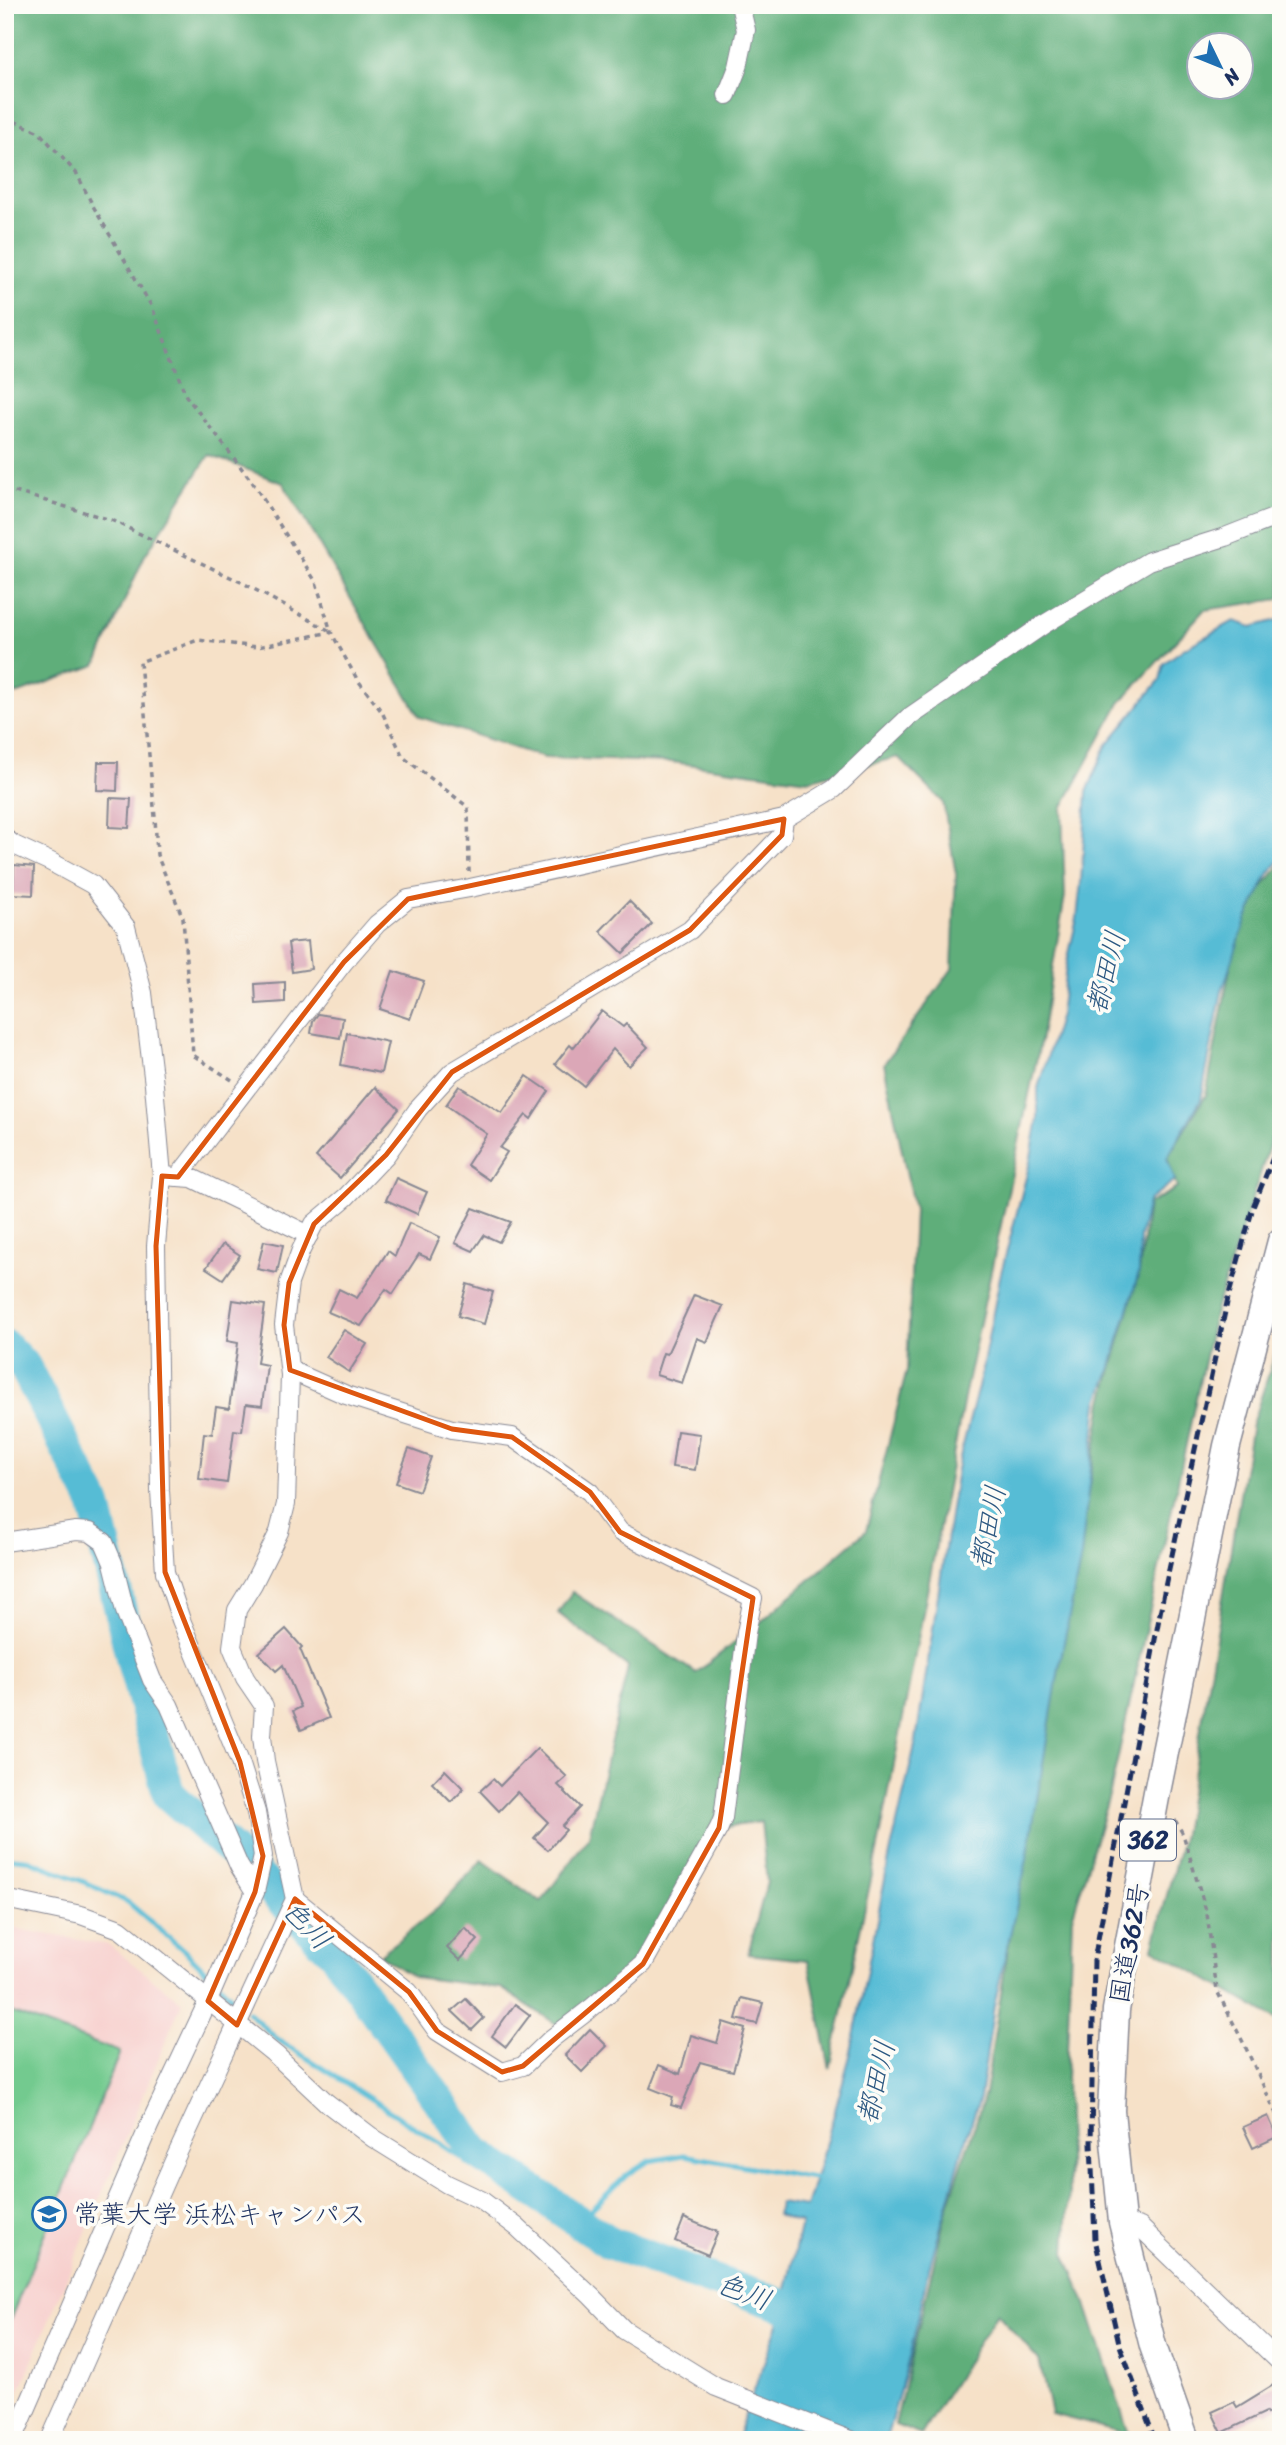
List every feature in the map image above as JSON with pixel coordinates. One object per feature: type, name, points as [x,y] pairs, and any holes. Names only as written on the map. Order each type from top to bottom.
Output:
[{"type":"highway","name":"国道362号","points":[[1186,2440],[1153,2346],[1122,2222],[1111,2111],[1116,2010],[1227,1446],[1281,1241]]},
{"type":"street","points":[[727,95],[738,67],[746,30],[740,5]]},
{"type":"street","points":[[170,1176],[246,1088],[344,962],[377,924],[408,899],[470,888],[784,819],[834,789],[908,718],[1044,625],[1149,561],[1225,537],[1281,515]]},
{"type":"street","points":[[50,2440],[150,2214],[295,1899],[265,1761],[262,1736],[264,1706],[245,1678],[232,1647],[237,1610],[279,1532],[286,1504],[290,1370],[284,1325],[289,1283],[309,1235],[314,1224],[346,1197],[386,1154],[418,1109],[452,1072],[690,930],[782,835],[784,819]]},
{"type":"street","points":[[5,838],[93,886],[126,927],[143,993],[170,1176],[156,1246],[160,1490],[165,1572],[181,1620],[240,1762],[256,1812],[263,1856],[255,1892],[139,2149],[13,2440]]},
{"type":"street","points":[[170,1176],[192,1178],[309,1235]]},
{"type":"street","points":[[290,1370],[346,1395],[452,1429],[512,1437],[590,1492],[620,1532],[753,1598],[746,1633],[723,1818],[643,1964],[551,2039],[523,2066],[502,2072],[437,2031],[409,1992],[295,1899]]},
{"type":"street","points":[[5,1542],[76,1531],[90,1532],[104,1542],[113,1563],[125,1611],[152,1681],[169,1705],[239,1866],[255,1892]]},
{"type":"street","points":[[5,1899],[81,1914],[120,1928],[277,2056],[327,2103],[373,2138],[447,2184],[481,2200],[517,2227],[624,2330],[716,2387],[850,2440]]},
{"type":"street","points":[[1122,2222],[1140,2227],[1281,2363]]},
{"type":"path","points":[[5,117],[39,132],[77,174],[152,307],[186,396],[253,483],[316,582],[331,632],[357,679],[382,712],[403,757],[468,807],[470,888]]},
{"type":"path","points":[[5,489],[111,520],[243,583],[331,632]]},
{"type":"path","points":[[246,1088],[193,1055],[183,918],[157,855],[139,662],[198,640],[257,647],[331,632]]},
{"type":"path","points":[[1157,1791],[1183,1834],[1207,1914],[1217,1991],[1281,2124]]},
{"type":"highlighted area","points":[[784,819],[782,835],[690,930],[452,1072],[386,1155],[314,1224],[301,1250],[289,1283],[284,1325],[290,1370],[452,1429],[512,1437],[590,1492],[620,1532],[753,1598],[719,1828],[643,1964],[523,2066],[502,2072],[437,2031],[409,1992],[295,1899],[237,2025],[208,2001],[255,1892],[263,1856],[240,1762],[165,1572],[156,1246],[162,1176],[178,1177],[344,962],[408,899]]},
{"type":"shaded area","name":"常葉大学 浜松キャンパス","points":[[5,1927],[109,1945],[182,2002],[5,2426]]},
{"type":"green space","points":[[5,5],[1281,5],[1281,599],[1204,610],[1120,703],[1062,808],[1065,896],[1039,1048],[966,1388],[880,1838],[830,2069],[808,1960],[748,1954],[767,1882],[761,1822],[719,1828],[636,1969],[564,2029],[501,1988],[413,1977],[380,1955],[438,1908],[482,1860],[541,1902],[589,1836],[628,1667],[558,1613],[572,1592],[696,1673],[764,1619],[866,1531],[907,1370],[914,1210],[884,1064],[952,969],[956,874],[943,802],[898,757],[808,780],[672,762],[545,758],[420,717],[283,483],[209,455],[144,557],[96,665],[5,698]]},
{"type":"green space","points":[[1281,864],[1281,1110],[1215,1311],[1111,1789],[1072,1918],[1066,2080],[1069,2191],[1065,2252],[1085,2301],[1129,2434],[1051,2414],[1039,2360],[997,2313],[921,2435],[895,2425],[946,2212],[985,2094],[1103,1401],[1139,1272],[1148,1204],[1177,1188],[1167,1158],[1206,1095],[1240,915]]},
{"type":"green space","points":[[1281,1337],[1281,2022],[1153,1948],[1183,1834],[1252,1424]]},
{"type":"green space","points":[[5,2010],[120,2052],[5,2332]]},
{"type":"water","name":"都田川","points":[[1281,619],[1281,859],[1269,873],[1246,920],[1222,991],[1201,1099],[1167,1158],[1175,1180],[1148,1201],[1140,1237],[1139,1272],[1098,1403],[1081,1556],[1027,1859],[994,2006],[980,2098],[928,2272],[910,2355],[888,2432],[885,2440],[736,2440],[778,2324],[801,2223],[776,2215],[780,2203],[806,2207],[851,2052],[890,1854],[916,1741],[957,1469],[980,1379],[1000,1277],[1030,1162],[1038,1119],[1038,1088],[1060,1015],[1066,967],[1077,918],[1087,792],[1106,746],[1160,680],[1164,663],[1234,621],[1252,627]]},
{"type":"building","points":[[98,762],[118,762],[117,791],[97,790]]},
{"type":"building","points":[[110,798],[131,799],[129,828],[109,827]]},
{"type":"building","points":[[14,865],[34,867],[33,895],[13,894]]},
{"type":"building","points":[[629,901],[652,924],[623,953],[600,931]]},
{"type":"building","points":[[308,941],[311,969],[292,972],[288,943]]},
{"type":"building","points":[[393,971],[424,981],[410,1019],[380,1009]]},
{"type":"building","points":[[285,982],[285,1002],[256,1004],[255,984]]},
{"type":"building","points":[[602,1011],[623,1027],[626,1024],[648,1047],[629,1066],[613,1049],[584,1086],[555,1064],[570,1045],[573,1048]]},
{"type":"building","points":[[318,1014],[343,1018],[340,1038],[311,1033],[313,1021]]},
{"type":"building","points":[[347,1033],[388,1042],[381,1073],[341,1065]]},
{"type":"building","points":[[527,1076],[549,1091],[531,1119],[526,1115],[500,1148],[507,1152],[489,1180],[467,1165],[487,1134],[446,1105],[459,1086],[502,1113]]},
{"type":"building","points":[[375,1087],[399,1109],[340,1178],[316,1157]]},
{"type":"building","points":[[396,1178],[427,1192],[417,1214],[386,1200]]},
{"type":"building","points":[[473,1208],[511,1222],[499,1242],[484,1235],[473,1251],[455,1243]]},
{"type":"building","points":[[409,1223],[440,1237],[430,1259],[419,1254],[393,1294],[386,1289],[361,1326],[328,1312],[339,1289],[357,1298],[388,1251],[395,1256]]},
{"type":"building","points":[[264,1241],[283,1245],[277,1273],[257,1269]]},
{"type":"building","points":[[223,1244],[240,1255],[223,1279],[206,1268]]},
{"type":"building","points":[[467,1284],[493,1292],[484,1324],[458,1316]]},
{"type":"building","points":[[694,1295],[723,1306],[707,1342],[697,1338],[682,1383],[656,1375],[663,1353],[667,1354]]},
{"type":"building","points":[[233,1300],[265,1305],[257,1363],[267,1365],[262,1406],[246,1404],[242,1431],[234,1430],[227,1483],[199,1479],[204,1433],[212,1434],[216,1407],[229,1409],[238,1343],[227,1341]]},
{"type":"building","points":[[344,1330],[367,1344],[349,1372],[326,1357]]},
{"type":"building","points":[[677,1431],[700,1434],[695,1470],[672,1467]]},
{"type":"building","points":[[409,1449],[431,1457],[419,1491],[396,1483]]},
{"type":"building","points":[[286,1629],[302,1647],[300,1649],[329,1718],[301,1730],[293,1711],[301,1707],[283,1665],[276,1671],[259,1653]]},
{"type":"building","points":[[537,1748],[567,1777],[558,1785],[580,1807],[562,1826],[566,1830],[548,1850],[534,1838],[548,1822],[517,1792],[499,1811],[480,1791],[493,1779],[500,1786]]},
{"type":"building","points":[[445,1770],[464,1789],[451,1802],[432,1783]]},
{"type":"building","points":[[465,1928],[478,1940],[460,1960],[447,1948]]},
{"type":"building","points":[[742,1998],[763,2003],[757,2024],[736,2019]]},
{"type":"building","points":[[466,1999],[484,2018],[472,2030],[452,2011]]},
{"type":"building","points":[[515,2004],[530,2015],[506,2047],[492,2036]]},
{"type":"building","points":[[723,2022],[745,2029],[733,2071],[700,2062],[681,2108],[671,2105],[673,2097],[650,2088],[659,2065],[680,2074],[691,2035],[717,2043]]},
{"type":"building","points":[[590,2029],[607,2046],[582,2072],[565,2055]]},
{"type":"building","points":[[1268,2116],[1277,2137],[1253,2148],[1243,2127]]},
{"type":"building","points":[[684,2218],[718,2232],[708,2255],[675,2241]]},
{"type":"building","points":[[1275,2384],[1281,2394],[1281,2406],[1222,2433],[1212,2412],[1234,2402],[1237,2407]]},
{"type":"waterway","name":"色川","points":[[5,1346],[25,1367],[95,1504],[133,1663],[169,1795],[240,1858],[334,1953],[476,2152],[610,2243],[823,2320]]},
{"type":"waterway","points":[[5,1857],[25,1859],[129,1903],[188,1954],[241,2006]]},
{"type":"waterway","points":[[248,2012],[277,2039],[441,2144],[556,2222],[576,2224],[627,2175],[649,2161],[684,2155],[819,2179]]},
{"type":"railway","points":[[1155,2440],[1119,2343],[1095,2239],[1091,2144],[1094,1960],[1165,1587],[1228,1298],[1253,1207],[1281,1138]]},
{"type":"place","name":"常葉大学 浜松キャンパス","points":[[49,2214]]}]
